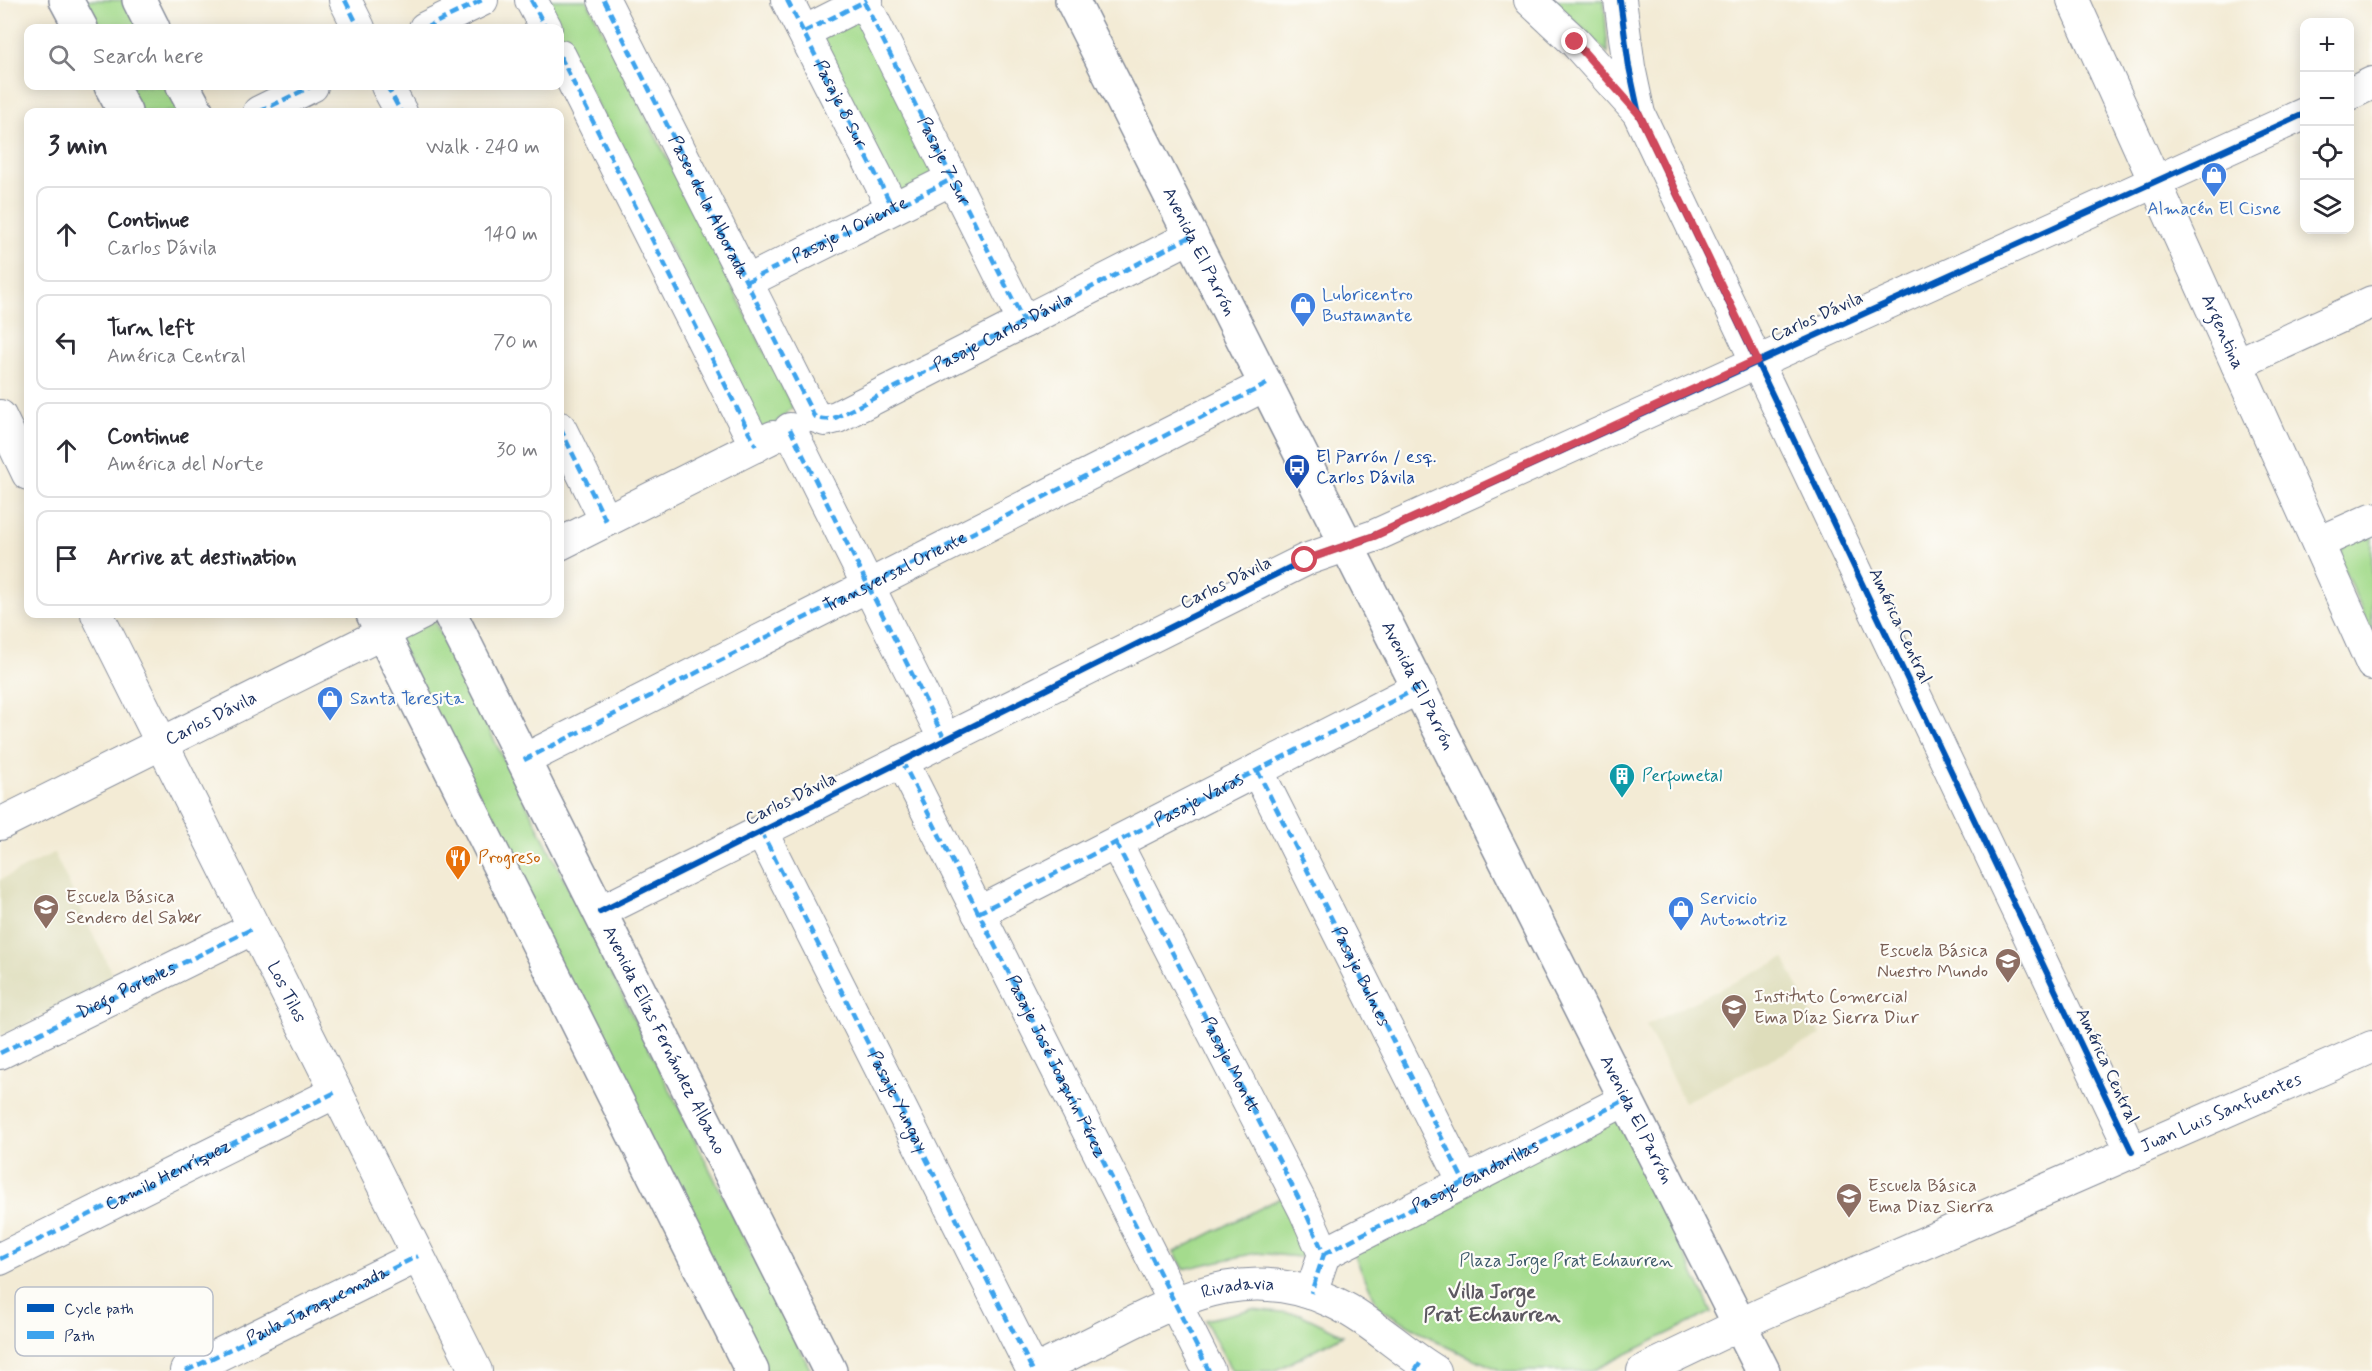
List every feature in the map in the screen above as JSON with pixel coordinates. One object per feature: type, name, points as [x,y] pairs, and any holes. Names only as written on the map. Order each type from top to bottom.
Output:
[{"type":"main road","points":[[66,0],[79,24]]},
{"type":"main road","points":[[139,0],[151,24]]},
{"type":"main road","name":"Avenida El Parrón","points":[[1072,0],[1763,1371]]},
{"type":"main road","points":[[113,90],[123,108]]},
{"type":"main road","points":[[185,90],[195,108]]},
{"type":"main road","name":"Avenida Elías Fernández Albano","points":[[452,618],[830,1371]]},
{"type":"main road","points":[[378,623],[752,1371]]},
{"type":"street","points":[[345,0],[357,24]]},
{"type":"street","points":[[434,24],[482,0]]},
{"type":"street","points":[[531,0],[544,24]]},
{"type":"street","name":"Paseo de la Alborada","points":[[604,0],[746,282],[868,586],[945,740]]},
{"type":"street","name":"Pasaje 8 Sur","points":[[787,0],[893,208]]},
{"type":"street","points":[[1530,0],[1575,42],[1639,114]]},
{"type":"street","points":[[1620,0],[1629,67],[1639,114]]},
{"type":"street","name":"Argentina","points":[[2073,0],[2372,664]]},
{"type":"street","points":[[804,32],[866,1]]},
{"type":"street","name":"Pasaje 7 Sur","points":[[866,1],[1024,322]]},
{"type":"street","points":[[564,64],[756,446]]},
{"type":"street","points":[[2354,92],[2372,83]]},
{"type":"street","points":[[267,108],[304,90]]},
{"type":"street","points":[[389,90],[399,108]]},
{"type":"street","name":"América Central","points":[[1639,114],[2132,1152]]},
{"type":"street","name":"Carlos Dávila","points":[[600,912],[1305,560],[1374,536],[1757,360],[2300,116]]},
{"type":"street","name":"Pasaje 1 Oriente","points":[[746,282],[952,179]]},
{"type":"street","name":"Pasaje Carlos Dávila","points":[[802,422],[837,417],[1192,236]]},
{"type":"street","points":[[2237,363],[2372,302]]},
{"type":"street","name":"Transversal Oriente","points":[[524,760],[1267,384]]},
{"type":"street","points":[[0,416],[24,466]]},
{"type":"street","points":[[564,542],[802,422]]},
{"type":"street","points":[[564,436],[606,521]]},
{"type":"street","points":[[2318,543],[2372,519]]},
{"type":"street","name":"Los Tilos","points":[[99,618],[476,1371]]},
{"type":"street","name":"Carlos Dávila","points":[[0,824],[161,743],[378,623],[402,618]]},
{"type":"street","name":"Pasaje Varas","points":[[978,913],[1420,687]]},
{"type":"street","name":"Pasaje José Joaquín Pérez","points":[[902,761],[1209,1371]]},
{"type":"street","name":"Pasaje Bulnes","points":[[1257,770],[1464,1182]]},
{"type":"street","name":"Pasaje Yungay","points":[[761,831],[1034,1371]]},
{"type":"street","name":"Pasaje Montt","points":[[1116,843],[1305,1211],[1324,1254]]},
{"type":"street","name":"Diego Portales","points":[[0,1053],[254,928]]},
{"type":"street","name":"Juan Luis Sanfuentes","points":[[1740,1324],[2372,1047]]},
{"type":"street","name":"Camilo Henríquez","points":[[0,1259],[336,1092]]},
{"type":"street","name":"Pasaje Gandarillas","points":[[1324,1254],[1627,1099]]},
{"type":"street","points":[[1311,1293],[1324,1254]]},
{"type":"street","name":"Paula Jaraquemada","points":[[186,1371],[418,1256]]},
{"type":"street","name":"Rivadavia","points":[[1034,1371],[1199,1292],[1252,1285],[1282,1287],[1311,1293],[1354,1314],[1424,1368]]},
{"type":"street","points":[[1643,1371],[1740,1324]]},
{"type":"shaded area","name":"Escuela Básica Sendero del Saber","points":[[54,853],[115,980],[0,1036],[0,880]]},
{"type":"shaded area","name":"Instituto Comercial Ema Díaz Sierra Diur","points":[[1784,958],[1821,1035],[1684,1102],[1646,1025]]},
{"type":"green space","points":[[78,0],[126,0],[138,24],[91,24]]},
{"type":"green space","points":[[544,0],[587,0],[793,407],[764,434],[564,39],[564,24],[556,24]]},
{"type":"green space","points":[[1552,0],[1604,0],[1608,53]]},
{"type":"green space","points":[[860,16],[940,173],[894,197],[814,39]]},
{"type":"green space","points":[[125,90],[170,90],[179,108],[135,108]]},
{"type":"green space","points":[[2372,528],[2372,633],[2339,558],[2346,540]]},
{"type":"green space","points":[[387,618],[433,618],[811,1371],[763,1371]]},
{"type":"green space","name":"Plaza Jorge Prat Echaurren","points":[[1617,1112],[1712,1312],[1592,1371],[1502,1371],[1447,1347],[1379,1308],[1351,1248]]},
{"type":"green space","points":[[1288,1194],[1320,1259],[1256,1253],[1184,1269],[1174,1252]]},
{"type":"green space","points":[[1252,1309],[1300,1314],[1343,1335],[1275,1371],[1232,1371],[1205,1320]]},
{"type":"marked path","points":[[345,0],[357,24]]},
{"type":"marked path","points":[[433,24],[482,0]]},
{"type":"marked path","points":[[531,0],[544,24]]},
{"type":"marked path","points":[[604,0],[814,416],[825,419],[837,417],[1192,236]]},
{"type":"marked path","points":[[787,0],[893,208]]},
{"type":"marked path","points":[[804,32],[867,0]]},
{"type":"marked path","points":[[864,2],[1024,322]]},
{"type":"marked path","points":[[564,64],[756,446]]},
{"type":"marked path","points":[[267,108],[304,90]]},
{"type":"marked path","points":[[389,90],[399,108]]},
{"type":"marked path","points":[[746,282],[952,179]]},
{"type":"marked path","points":[[524,760],[1267,384]]},
{"type":"marked path","points":[[790,429],[945,740]]},
{"type":"marked path","points":[[564,436],[606,521]]},
{"type":"marked path","points":[[978,913],[1420,687]]},
{"type":"marked path","points":[[902,761],[1209,1371]]},
{"type":"marked path","points":[[1257,770],[1464,1182]]},
{"type":"marked path","points":[[761,831],[1033,1371]]},
{"type":"marked path","points":[[1116,843],[1305,1211],[1324,1254],[1311,1293]]},
{"type":"marked path","points":[[0,1053],[254,928]]},
{"type":"marked path","points":[[0,1259],[336,1092]]},
{"type":"marked path","points":[[1324,1254],[1627,1099]]},
{"type":"marked path","points":[[186,1371],[418,1256]]},
{"type":"marked path","points":[[1415,1371],[1421,1362]]},
{"type":"cycle path","points":[[1620,0],[1629,67],[1639,114],[2132,1152]]},
{"type":"cycle path","points":[[600,912],[1305,560],[1374,536],[2300,116]]},
{"type":"place","name":"Almacén El Cisne","points":[[2214,198]]},
{"type":"place","name":"Lubricentro Bustamante","points":[[1303,328]]},
{"type":"place","name":"El Parrón / esq. Carlos Dávila","points":[[1297,490]]},
{"type":"place","name":"Santa Teresita","points":[[330,722]]},
{"type":"place","name":"Perfometal","points":[[1622,799]]},
{"type":"place","name":"Progreso","points":[[458,881]]},
{"type":"place","name":"Escuela Básica Sendero del Saber","points":[[46,930]]},
{"type":"place","name":"Servicio Automotriz","points":[[1681,932]]},
{"type":"place","name":"Escuela Básica Nuestro Mundo","points":[[2008,984]]},
{"type":"place","name":"Instituto Comercial Ema Díaz Sierra Diur","points":[[1734,1030]]},
{"type":"place","name":"Escuela Básica Ema Diaz Sierra","points":[[1849,1219]]},
{"type":"district","name":"Villa Jorge Prat Echaurren","points":[[1492,1304]]},
{"type":"route","points":[[1305,560],[1374,536],[1757,360],[1639,114],[1575,42]]}]
